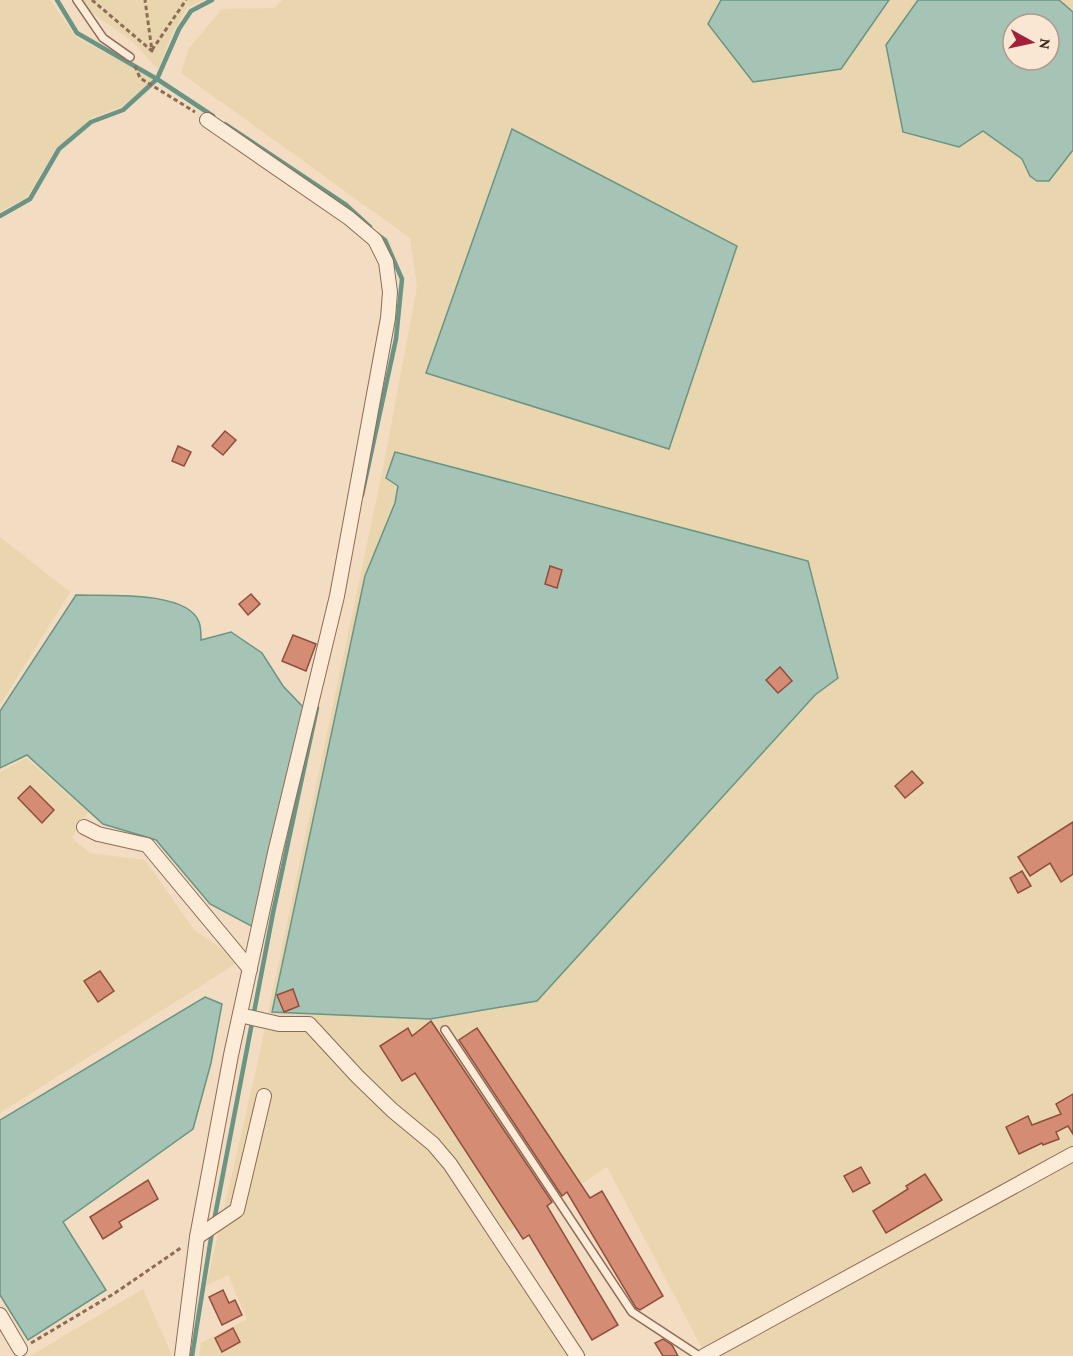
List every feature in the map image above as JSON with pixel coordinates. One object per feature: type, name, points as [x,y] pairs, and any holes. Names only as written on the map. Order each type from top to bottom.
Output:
[{"type":"street","points":[[182,1356],[197,1237],[249,1017],[250,969],[337,596],[381,359],[390,292],[386,262],[375,240],[349,218],[207,120]]},
{"type":"street","points":[[84,827],[98,834],[147,845],[250,969]]},
{"type":"street","points":[[249,1017],[287,1024],[304,1023],[314,1028],[385,1104],[433,1144],[462,1182],[577,1356]]},
{"type":"street","points":[[197,1237],[237,1210],[264,1096]]},
{"type":"street","points":[[704,1356],[1073,1154]]},
{"type":"street","points":[[0,1316],[20,1349]]},
{"type":"lane","points":[[77,0],[104,38],[130,57]]},
{"type":"lane","points":[[446,1030],[632,1312],[699,1356]]},
{"type":"path","points":[[92,0],[152,51]]},
{"type":"path","points":[[145,0],[152,51]]},
{"type":"path","points":[[152,51],[186,0]]},
{"type":"path","points":[[130,57],[140,78],[207,120]]},
{"type":"path","points":[[20,1349],[115,1293],[197,1237]]},
{"type":"shaded area","points":[[0,0],[50,0],[76,37],[154,79],[121,107],[91,118],[57,147],[27,197],[0,212]]},
{"type":"shaded area","points":[[81,0],[204,0],[187,7],[158,69],[133,42],[84,7]]},
{"type":"shaded area","points":[[282,0],[1073,0],[1073,1148],[814,1287],[705,1354],[607,1167],[502,1236],[575,1356],[199,1356],[201,1343],[247,1319],[228,1275],[206,1286],[255,1075],[383,468],[417,287],[410,238],[181,73],[189,48],[222,9],[274,8]]},
{"type":"shaded area","points":[[721,0],[889,0],[841,69],[753,82],[708,24]]},
{"type":"shaded area","points":[[918,0],[1059,0],[1073,12],[1073,150],[1049,181],[1037,181],[1030,176],[1022,159],[983,131],[959,147],[903,132],[886,45]]},
{"type":"shaded area","points":[[512,129],[737,246],[669,449],[426,373]]},
{"type":"shaded area","points":[[395,452],[808,561],[838,678],[815,695],[537,1001],[430,1019],[272,1012],[365,576],[395,503],[398,486],[386,478]]},
{"type":"shaded area","points":[[0,537],[70,592],[0,705]]},
{"type":"shaded area","points":[[76,595],[144,597],[179,604],[191,612],[199,622],[201,640],[231,632],[262,653],[283,686],[304,708],[253,927],[210,904],[156,840],[103,824],[27,755],[0,768],[0,711]]},
{"type":"shaded area","points":[[26,758],[88,812],[72,838],[90,853],[145,860],[194,930],[240,961],[0,1113],[0,772]]},
{"type":"shaded area","points":[[205,997],[222,1004],[211,1063],[193,1129],[63,1222],[106,1290],[28,1340],[0,1295],[0,1120]]},
{"type":"shaded area","points":[[1073,1162],[1073,1356],[714,1356]]},
{"type":"shaded area","points":[[143,1289],[172,1356],[30,1356]]},
{"type":"building","points":[[225,431],[236,440],[223,455],[212,446]]},
{"type":"building","points":[[178,446],[191,452],[184,466],[172,461]]},
{"type":"building","points":[[550,566],[562,570],[557,588],[545,584]]},
{"type":"building","points":[[251,594],[260,604],[248,615],[239,604]]},
{"type":"building","points":[[293,635],[316,644],[306,671],[282,661]]},
{"type":"building","points":[[780,667],[792,681],[778,693],[766,680]]},
{"type":"building","points":[[912,771],[923,783],[905,798],[895,786]]},
{"type":"building","points":[[30,786],[54,810],[42,823],[18,798]]},
{"type":"building","points":[[1073,822],[1073,874],[1061,882],[1050,863],[1030,876],[1018,857]]},
{"type":"building","points":[[1022,871],[1031,886],[1018,893],[1010,878]]},
{"type":"building","points":[[100,971],[114,991],[98,1002],[84,981]]},
{"type":"building","points":[[293,989],[299,1006],[284,1012],[277,995]]},
{"type":"building","points":[[431,1021],[552,1202],[547,1206],[618,1325],[592,1340],[529,1235],[523,1239],[415,1073],[402,1081],[380,1046],[408,1028],[412,1036]]},
{"type":"building","points":[[477,1028],[590,1198],[602,1191],[663,1296],[640,1310],[636,1308],[567,1192],[562,1196],[459,1040]]},
{"type":"building","points":[[1073,1094],[1073,1134],[1068,1126],[1056,1132],[1059,1139],[1043,1145],[1042,1143],[1019,1154],[1006,1127],[1028,1116],[1032,1125],[1061,1114],[1056,1104]]},
{"type":"building","points":[[861,1167],[870,1183],[853,1192],[844,1176]]},
{"type":"building","points":[[925,1174],[942,1200],[886,1233],[873,1211],[908,1189],[906,1186]]},
{"type":"building","points":[[148,1180],[158,1199],[119,1222],[122,1227],[103,1239],[90,1217]]},
{"type":"building","points":[[223,1290],[229,1303],[235,1300],[242,1315],[222,1325],[209,1297]]},
{"type":"building","points":[[233,1328],[240,1342],[222,1352],[215,1338]]},
{"type":"building","points":[[663,1339],[672,1345],[678,1356],[663,1356],[655,1343]]},
{"type":"waterway","points":[[57,0],[77,33],[157,79],[213,116]]},
{"type":"waterway","points":[[0,216],[30,199],[59,149],[91,122],[123,110],[157,79],[179,29],[191,11],[212,0]]},
{"type":"waterway","points":[[225,124],[345,204],[370,227]]},
{"type":"waterway","points":[[362,495],[396,339],[402,279],[385,240],[378,235]]},
{"type":"waterway","points":[[214,1221],[273,913],[317,708]]},
{"type":"waterway","points":[[192,1356],[212,1232]]}]
